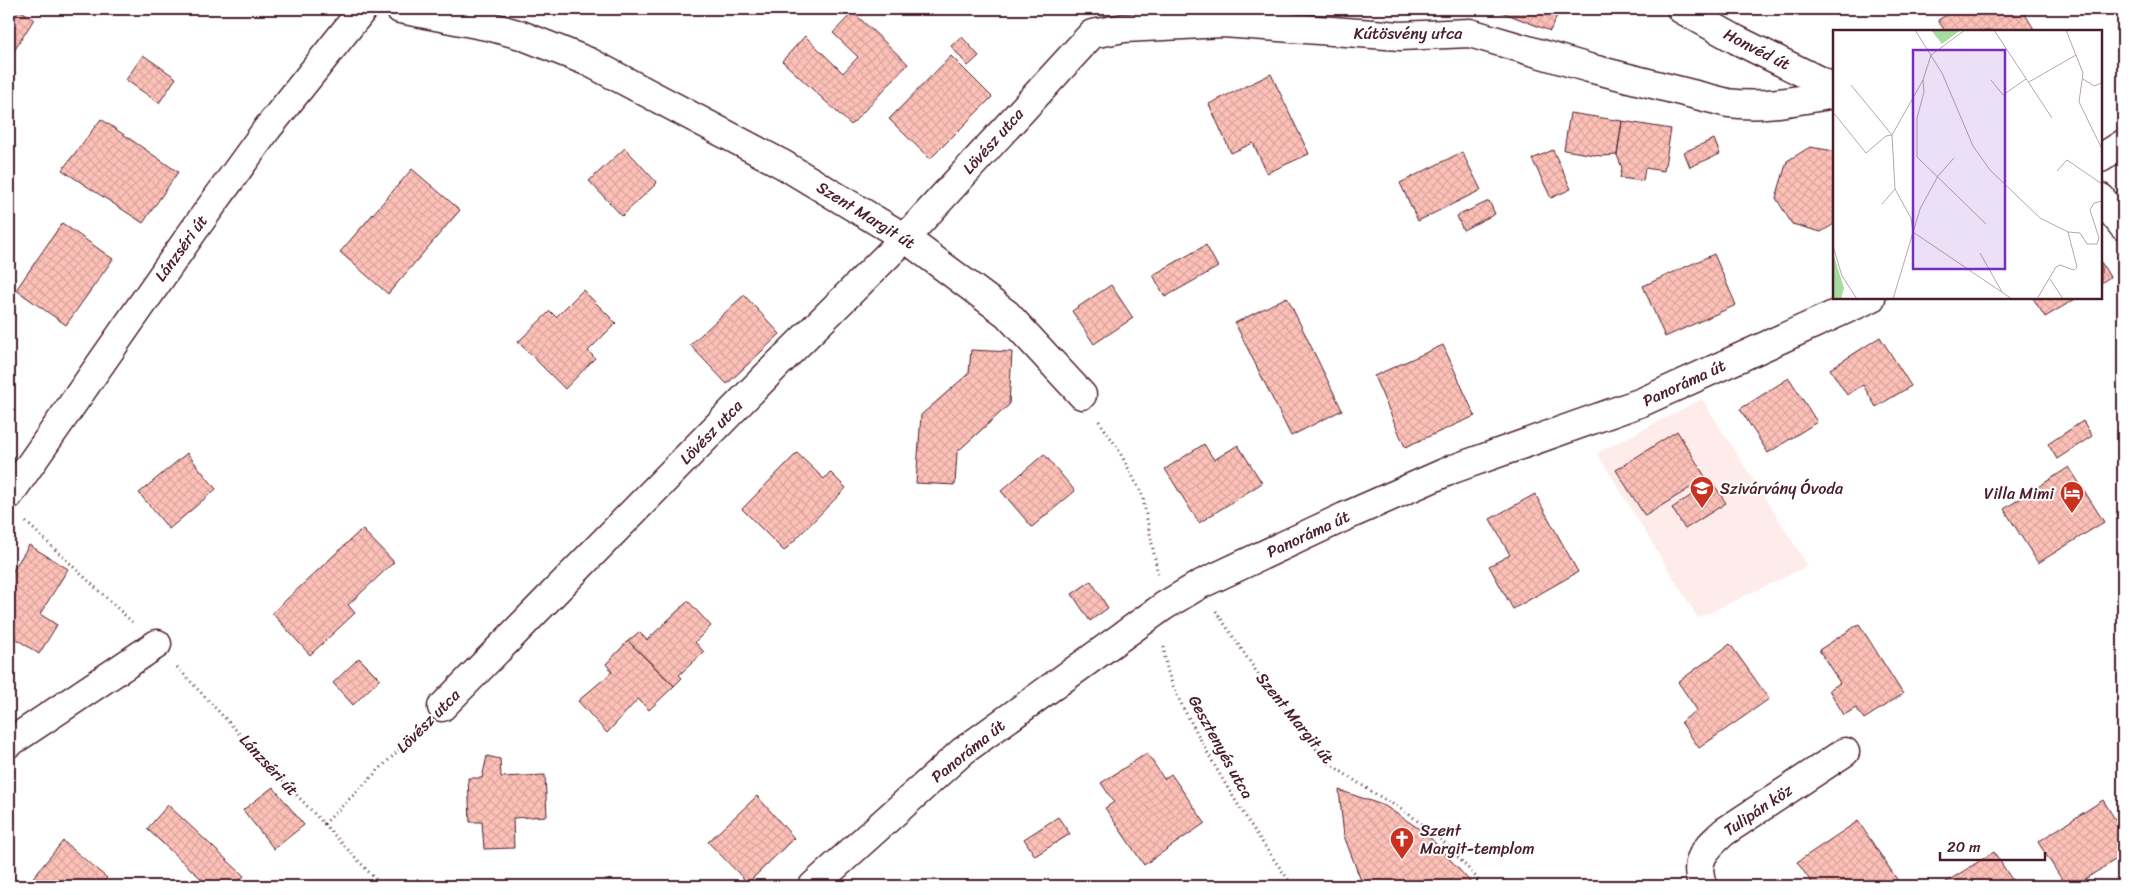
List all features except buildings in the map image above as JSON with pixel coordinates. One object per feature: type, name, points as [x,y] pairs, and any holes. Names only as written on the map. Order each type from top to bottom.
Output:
[{"type":"street","name":"Lánzséri út","points":[[9,495],[205,214],[268,129],[363,9]]},
{"type":"street","name":"Szent Margit út","points":[[400,9],[499,29],[589,62],[784,165],[906,238],[1006,314],[1082,395]]},
{"type":"street","name":"Honvéd út","points":[[1681,9],[1737,40],[1833,88]]},
{"type":"street","name":"Kútösvény utca","points":[[1092,34],[1124,28],[1223,23],[1400,36],[1470,33],[1589,68],[1744,106],[1769,105],[1833,94]]},
{"type":"street","name":"Lövész utca","points":[[442,707],[786,356],[906,238],[1092,34]]},
{"type":"street","points":[[2102,157],[2123,144]]},
{"type":"street","points":[[2102,199],[2123,226]]},
{"type":"street","name":"Panoráma út","points":[[813,886],[963,751],[1164,606],[1199,585],[1344,517],[1444,473],[1642,402],[1869,299]]},
{"type":"street","points":[[9,743],[156,644]]},
{"type":"street","name":"Tulipán köz","points":[[1703,886],[1698,876],[1700,861],[1708,847],[1724,832],[1845,752]]},
{"type":"path","points":[[1082,395],[1117,448],[1142,494],[1164,606]]},
{"type":"path","name":"Lánzséri út","points":[[23,519],[156,644],[382,886]]},
{"type":"path","name":"Szent Margit út","points":[[1199,585],[1274,698],[1327,762],[1409,814],[1432,832],[1446,844],[1482,886]]},
{"type":"path","name":"Gesztenyés utca","points":[[1164,606],[1164,658],[1181,704],[1222,780],[1293,886]]},
{"type":"path","name":"Lövész utca","points":[[324,824],[442,707]]},
{"type":"shaded area","name":"Szivárvány Óvoda","points":[[1702,399],[1808,566],[1698,618],[1597,453]]},
{"type":"place","name":"Szivárvány Óvoda","points":[[1702,509]]},
{"type":"place","name":"Villa Mimi","points":[[2072,514]]},
{"type":"place","name":"Szent Margit-templom","points":[[1402,860]]}]
